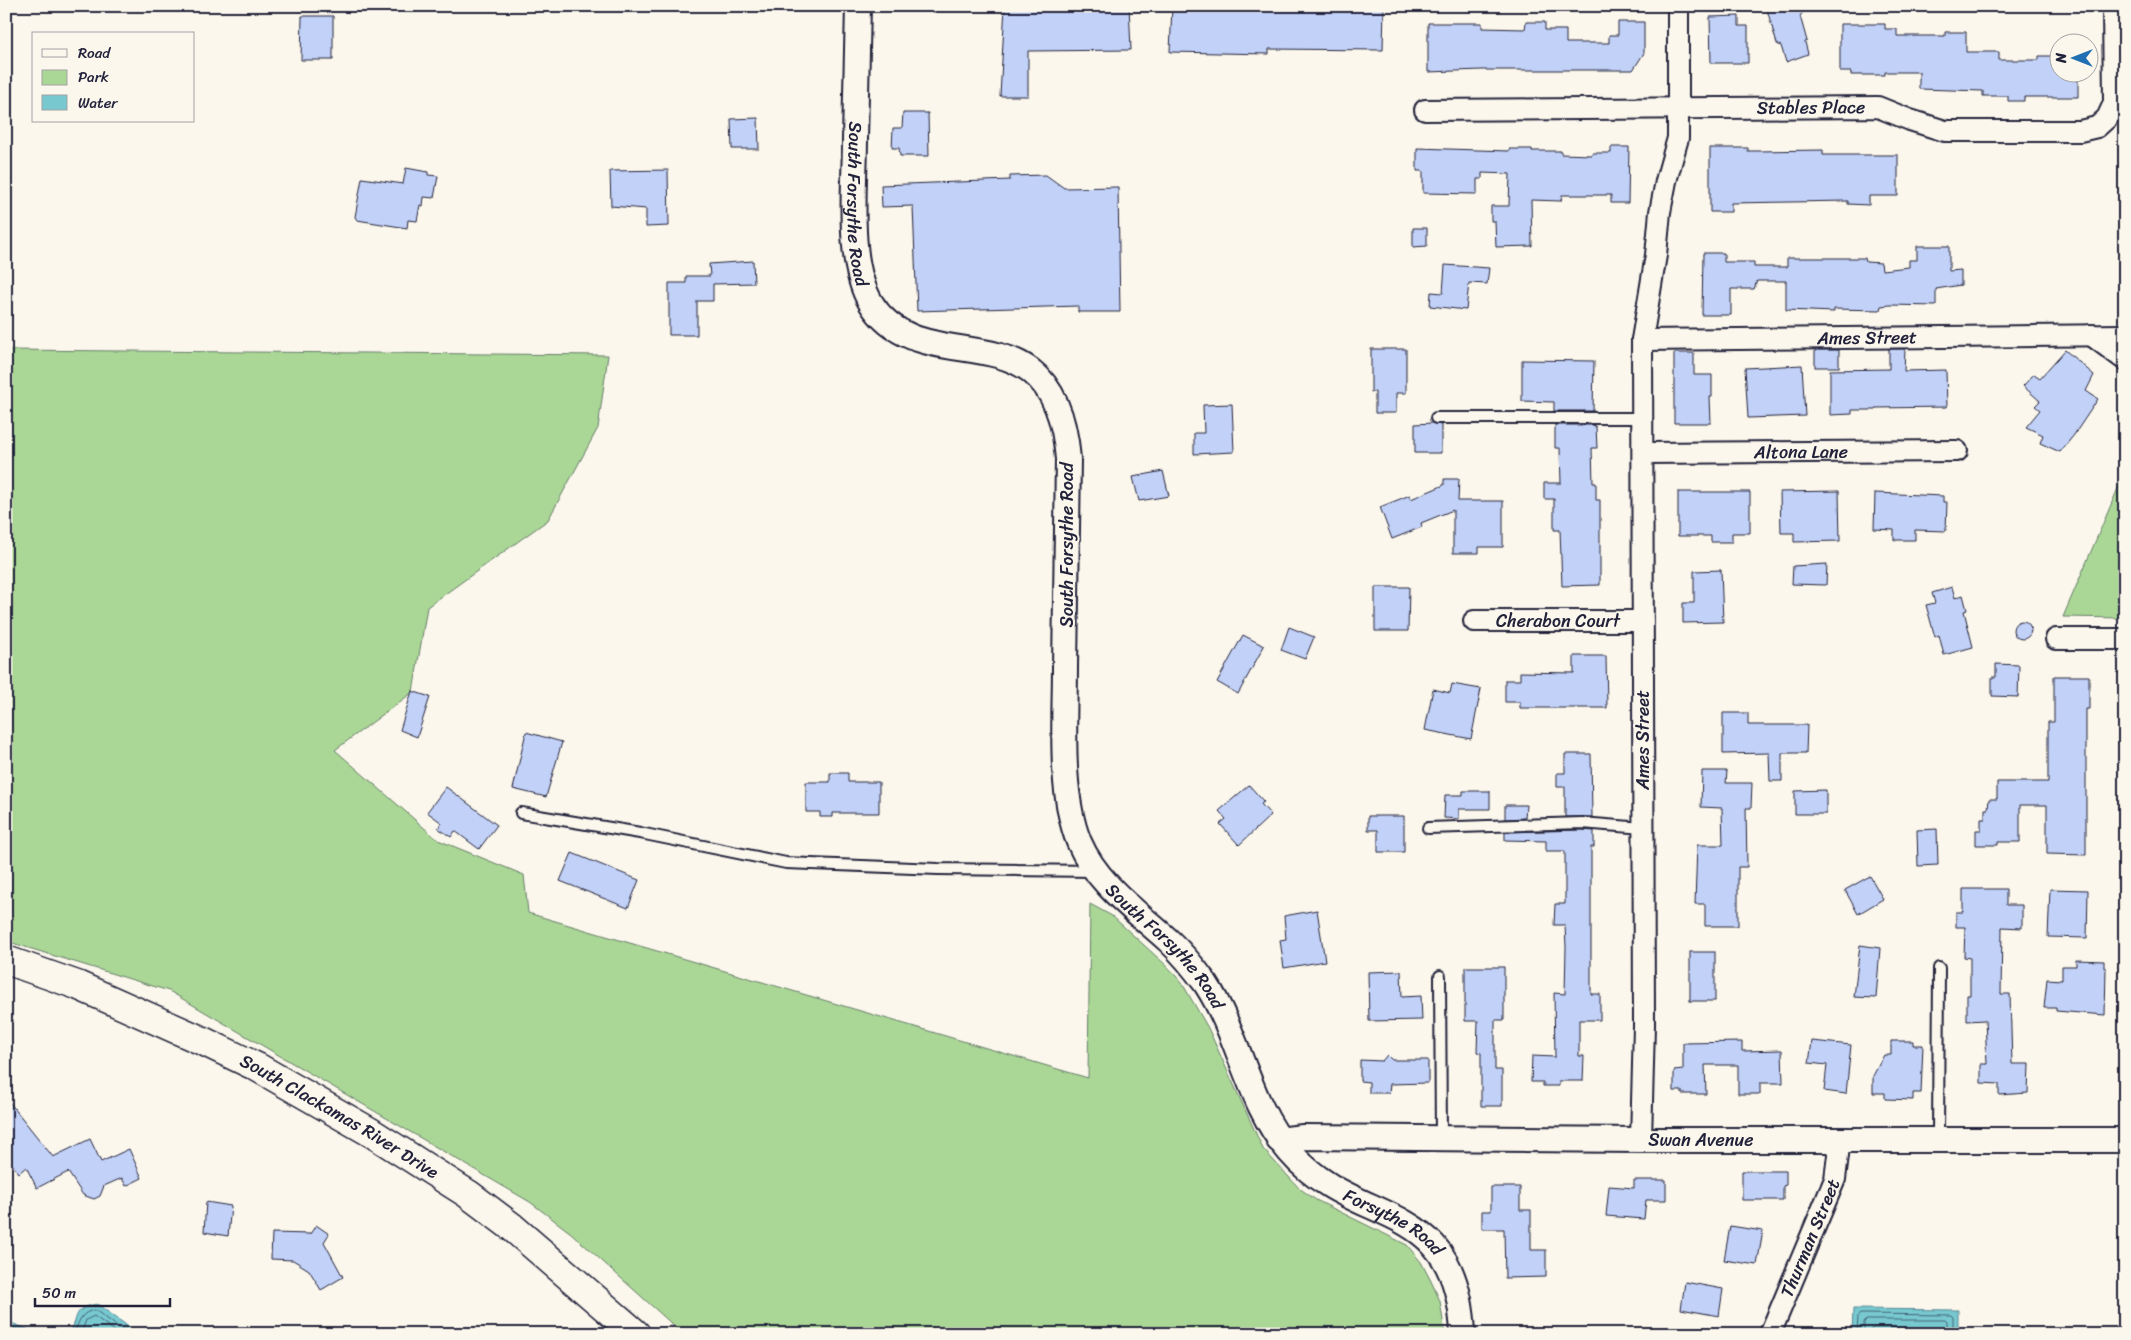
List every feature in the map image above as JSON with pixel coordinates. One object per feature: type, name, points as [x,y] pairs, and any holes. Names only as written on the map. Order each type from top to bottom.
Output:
[{"type":"main road","name":"South Clackamas River Drive","points":[[6,960],[77,985],[214,1046],[257,1067],[372,1133],[468,1194],[505,1222],[568,1273],[636,1334]]},
{"type":"street","name":"South Forsythe Road","points":[[858,6],[855,238],[861,278],[871,302],[888,323],[905,334],[936,343],[986,352],[1018,362],[1032,372],[1047,388],[1061,416],[1068,459],[1066,777],[1075,829],[1080,844],[1097,872],[1116,894],[1171,943],[1208,987],[1254,1090],[1279,1140]]},
{"type":"street","name":"Ames Street","points":[[1641,1140],[1644,1026],[1642,340],[1656,255],[1660,212],[1678,138],[1678,6]]},
{"type":"street","name":"Stables Place","points":[[1424,110],[1878,108],[1945,131],[2080,131],[2097,127],[2107,118],[2114,103],[2113,6]]},
{"type":"street","name":"Ames Street","points":[[1642,340],[2125,334]]},
{"type":"street","points":[[2091,335],[2125,360]]},
{"type":"street","name":"Altona Lane","points":[[1643,453],[1957,451]]},
{"type":"street","name":"Cherabon Court","points":[[1474,621],[1643,621]]},
{"type":"street","points":[[2056,638],[2125,639]]},
{"type":"street","name":"Swan Avenue","points":[[1279,1140],[1303,1137],[1641,1140],[2125,1140]]},
{"type":"street","name":"Thurman Street","points":[[1770,1334],[1835,1179],[1840,1139]]},
{"type":"street","name":"Forsythe Road","points":[[1279,1140],[1313,1175],[1345,1194],[1407,1223],[1428,1238],[1443,1257],[1457,1286],[1463,1334]]},
{"type":"lane","points":[[1436,418],[1643,418]]},
{"type":"lane","points":[[520,813],[640,834],[786,863],[938,869],[1097,872]]},
{"type":"lane","points":[[1428,828],[1582,823],[1643,828]]},
{"type":"lane","points":[[1938,1139],[1939,968]]},
{"type":"lane","points":[[1440,976],[1441,1138]]},
{"type":"green space","points":[[6,350],[608,355],[598,428],[548,520],[427,607],[413,692],[335,750],[438,840],[524,875],[528,913],[1088,1078],[1090,904],[1112,916],[1168,967],[1182,983],[1208,1028],[1263,1149],[1299,1188],[1316,1200],[1407,1245],[1421,1262],[1440,1301],[1445,1334],[683,1334],[571,1233],[530,1202],[169,991],[6,941]]},
{"type":"green space","points":[[2125,472],[2125,618],[2063,617]]},
{"type":"water","points":[[97,1304],[129,1327],[135,1334],[68,1334],[79,1312],[88,1306]]},
{"type":"water","points":[[1853,1309],[1958,1310],[1958,1334],[1852,1334]]},
{"type":"water","points":[[6,1321],[40,1334],[6,1334]]},
{"type":"building","points":[[1005,6],[1129,6],[1131,50],[1028,51],[1028,96],[1000,96]]},
{"type":"building","points":[[1172,6],[1384,6],[1383,50],[1269,49],[1269,54],[1170,52]]},
{"type":"building","points":[[1766,6],[1808,6],[1800,16],[1807,41],[1805,42],[1808,54],[1786,62],[1781,46],[1777,44]]},
{"type":"building","points":[[302,16],[333,16],[333,60],[301,60]]},
{"type":"building","points":[[1739,16],[1739,26],[1748,26],[1748,63],[1711,63],[1710,17]]},
{"type":"building","points":[[1526,22],[1545,22],[1545,30],[1566,30],[1566,43],[1609,43],[1609,35],[1618,35],[1618,22],[1644,22],[1644,53],[1633,70],[1428,72],[1428,23],[1482,23],[1482,28],[1525,29]]},
{"type":"building","points":[[1840,24],[1885,24],[1885,29],[1897,29],[1897,36],[1945,36],[1945,32],[1966,32],[1966,52],[1999,52],[1999,60],[2039,60],[2039,56],[2048,56],[2048,82],[2078,82],[2078,97],[2024,97],[2024,101],[2008,101],[2008,96],[1983,96],[1983,91],[1919,89],[1919,72],[1851,75],[1851,72],[1840,72]]},
{"type":"building","points":[[903,113],[928,113],[929,156],[900,156],[899,148],[892,148],[893,128],[902,128]]},
{"type":"building","points":[[758,118],[759,149],[732,149],[731,119]]},
{"type":"building","points":[[1611,147],[1629,147],[1628,203],[1611,203],[1611,195],[1562,195],[1561,201],[1531,200],[1532,246],[1496,247],[1495,221],[1491,221],[1491,206],[1509,206],[1510,174],[1482,173],[1482,179],[1477,179],[1477,194],[1423,193],[1423,171],[1417,171],[1417,148],[1509,151],[1509,149],[1532,149],[1532,151],[1561,151],[1561,154],[1592,155],[1593,153],[1611,153]]},
{"type":"building","points":[[1710,148],[1748,148],[1748,151],[1823,150],[1823,155],[1898,155],[1898,196],[1869,196],[1869,205],[1848,204],[1848,201],[1731,203],[1731,212],[1710,212]]},
{"type":"building","points":[[406,168],[438,176],[434,198],[424,197],[423,206],[420,205],[417,221],[408,220],[407,228],[357,220],[355,217],[362,178],[403,184]]},
{"type":"building","points":[[668,170],[669,226],[646,227],[646,209],[611,206],[610,171]]},
{"type":"building","points":[[1046,175],[1064,188],[1118,187],[1120,312],[1078,312],[1078,306],[917,311],[913,206],[882,207],[881,185],[1010,180],[1010,176]]},
{"type":"building","points":[[1413,228],[1427,228],[1427,246],[1413,247]]},
{"type":"building","points":[[1917,246],[1949,246],[1949,271],[1961,270],[1961,285],[1936,289],[1936,306],[1890,305],[1881,306],[1880,310],[1834,309],[1834,312],[1786,310],[1786,281],[1757,281],[1754,289],[1731,289],[1731,315],[1702,315],[1703,253],[1724,253],[1724,262],[1754,262],[1754,267],[1787,267],[1787,258],[1865,258],[1866,262],[1881,263],[1882,270],[1909,267],[1909,260],[1917,260]]},
{"type":"building","points":[[753,261],[754,283],[713,284],[713,301],[697,301],[697,335],[669,335],[669,283],[686,283],[686,276],[710,276],[709,264]]},
{"type":"building","points":[[1445,265],[1489,268],[1487,284],[1469,283],[1466,310],[1430,306],[1431,292],[1443,293]]},
{"type":"building","points":[[1371,349],[1406,349],[1406,393],[1396,393],[1396,413],[1375,413],[1375,392],[1371,392]]},
{"type":"building","points":[[1889,349],[1905,349],[1904,371],[1946,370],[1947,407],[1876,408],[1876,410],[1852,410],[1852,414],[1830,415],[1830,370],[1889,369]]},
{"type":"building","points":[[1815,350],[1839,350],[1839,367],[1815,367]]},
{"type":"building","points":[[2065,350],[2094,375],[2086,391],[2098,399],[2060,452],[2040,443],[2043,435],[2026,427],[2040,410],[2035,406],[2040,401],[2023,386],[2034,374],[2040,378]]},
{"type":"building","points":[[1674,353],[1694,353],[1694,375],[1712,375],[1712,397],[1710,397],[1711,423],[1674,423]]},
{"type":"building","points":[[1522,360],[1594,361],[1593,411],[1554,411],[1554,402],[1522,401]]},
{"type":"building","points":[[1802,365],[1805,416],[1748,418],[1745,368]]},
{"type":"building","points":[[1232,404],[1234,452],[1194,454],[1194,433],[1204,433],[1203,405]]},
{"type":"building","points":[[1432,423],[1441,425],[1441,453],[1415,453],[1415,424]]},
{"type":"building","points":[[1555,425],[1593,425],[1596,427],[1597,448],[1592,448],[1593,483],[1596,483],[1596,500],[1600,500],[1600,585],[1562,586],[1560,530],[1554,530],[1554,499],[1544,499],[1544,483],[1561,483],[1560,448],[1555,448]]},
{"type":"building","points":[[1163,471],[1169,496],[1139,501],[1133,477]]},
{"type":"building","points":[[1444,479],[1459,479],[1458,501],[1503,501],[1503,547],[1479,547],[1479,553],[1453,553],[1453,510],[1421,523],[1422,527],[1392,539],[1380,507],[1410,495],[1411,499],[1444,485]]},
{"type":"building","points":[[1839,491],[1840,541],[1794,542],[1794,533],[1781,533],[1780,492]]},
{"type":"building","points":[[1678,492],[1750,492],[1750,533],[1732,533],[1732,542],[1711,542],[1711,536],[1678,536]]},
{"type":"building","points":[[1875,493],[1943,496],[1943,502],[1947,502],[1946,531],[1915,530],[1915,540],[1894,540],[1894,530],[1874,529]]},
{"type":"building","points":[[1827,564],[1826,585],[1792,584],[1793,566]]},
{"type":"building","points":[[1721,570],[1723,622],[1683,623],[1683,603],[1694,603],[1694,571]]},
{"type":"building","points":[[1375,587],[1409,587],[1408,631],[1375,631]]},
{"type":"building","points":[[1952,587],[1955,598],[1963,595],[1967,610],[1964,611],[1973,647],[1944,655],[1939,635],[1935,637],[1926,605],[1935,603],[1932,593]]},
{"type":"building","points":[[2022,621],[2028,624],[2031,630],[2028,636],[2022,639],[2016,636],[2013,630],[2016,624]]},
{"type":"building","points":[[1289,627],[1314,637],[1305,659],[1281,650]]},
{"type":"building","points":[[1243,635],[1264,646],[1238,694],[1217,682]]},
{"type":"building","points":[[1574,656],[1606,656],[1607,708],[1520,708],[1520,702],[1505,702],[1505,680],[1520,680],[1520,672],[1574,673]]},
{"type":"building","points":[[1996,664],[2019,665],[2018,697],[1992,696],[1992,677],[1996,677]]},
{"type":"building","points":[[2054,676],[2089,676],[2089,709],[2086,709],[2086,855],[2047,854],[2047,805],[2020,805],[2020,842],[1976,845],[1976,830],[1981,830],[1981,819],[1985,819],[1985,809],[1988,809],[1989,799],[1997,799],[1997,782],[2048,782],[2048,722],[2054,722]]},
{"type":"building","points":[[1452,684],[1481,689],[1471,739],[1425,730],[1433,689],[1450,693]]},
{"type":"building","points":[[412,691],[430,697],[417,737],[400,730]]},
{"type":"building","points":[[1723,713],[1748,713],[1748,725],[1807,725],[1806,753],[1782,753],[1782,781],[1770,781],[1769,753],[1723,754]]},
{"type":"building","points":[[526,732],[562,742],[546,797],[513,789]]},
{"type":"building","points":[[1565,754],[1591,754],[1592,817],[1565,817],[1565,787],[1557,787],[1557,773],[1565,773]]},
{"type":"building","points":[[1702,771],[1727,771],[1726,783],[1752,783],[1751,808],[1746,808],[1747,867],[1738,867],[1738,926],[1705,926],[1705,904],[1695,904],[1697,845],[1723,845],[1722,808],[1701,807]]},
{"type":"building","points":[[830,773],[848,773],[848,782],[879,782],[879,813],[833,813],[833,817],[820,817],[820,812],[806,812],[806,782],[830,782]]},
{"type":"building","points":[[1249,785],[1264,802],[1261,804],[1271,815],[1239,845],[1220,824],[1226,819],[1219,811]]},
{"type":"building","points":[[446,787],[497,825],[479,849],[455,831],[451,837],[438,828],[442,823],[427,812]]},
{"type":"building","points":[[1826,790],[1826,814],[1795,814],[1795,791]]},
{"type":"building","points":[[1463,791],[1490,791],[1490,809],[1459,809],[1459,819],[1444,818],[1445,795],[1463,795]]},
{"type":"building","points":[[1505,805],[1526,805],[1525,818],[1505,819]]},
{"type":"building","points":[[1368,816],[1404,816],[1404,852],[1378,852],[1378,830],[1368,830]]},
{"type":"building","points":[[1937,829],[1938,865],[1918,866],[1917,830]]},
{"type":"building","points":[[1594,831],[1594,847],[1591,847],[1591,994],[1600,994],[1600,1020],[1579,1020],[1579,1056],[1584,1056],[1583,1081],[1559,1081],[1559,1086],[1543,1086],[1543,1082],[1531,1082],[1532,1056],[1555,1057],[1554,993],[1565,994],[1566,947],[1565,925],[1554,925],[1555,904],[1565,904],[1565,851],[1546,851],[1546,841],[1505,840],[1505,832]]},
{"type":"building","points":[[572,853],[639,880],[628,908],[560,881]]},
{"type":"building","points":[[1870,876],[1883,899],[1858,914],[1845,890]]},
{"type":"building","points":[[1963,889],[2006,889],[2006,905],[2022,905],[2022,928],[2002,927],[2001,994],[2010,994],[2012,1064],[2029,1064],[2028,1093],[1999,1095],[1999,1084],[1981,1083],[1981,1064],[1987,1064],[1985,1020],[1967,1021],[1967,995],[1970,995],[1970,958],[1964,957],[1965,927],[1956,927],[1956,912],[1963,912]]},
{"type":"building","points":[[2050,889],[2088,890],[2087,938],[2048,937]]},
{"type":"building","points":[[1317,910],[1325,961],[1284,968],[1280,940],[1286,939],[1284,916]]},
{"type":"building","points":[[1860,945],[1880,948],[1876,998],[1854,997]]},
{"type":"building","points":[[1690,952],[1715,952],[1715,1001],[1690,1001]]},
{"type":"building","points":[[2076,960],[2104,961],[2104,968],[2106,968],[2105,1015],[2056,1011],[2056,1008],[2044,1008],[2047,979],[2062,980],[2062,966],[2076,966]]},
{"type":"building","points":[[1465,967],[1504,967],[1504,1020],[1495,1020],[1495,1070],[1502,1070],[1502,1106],[1481,1106],[1481,1053],[1477,1052],[1478,1021],[1465,1021]]},
{"type":"building","points":[[1401,971],[1402,997],[1421,996],[1422,1020],[1369,1021],[1368,972]]},
{"type":"building","points":[[1812,1041],[1851,1045],[1846,1094],[1824,1091],[1827,1065],[1809,1063]]},
{"type":"building","points":[[1891,1041],[1913,1041],[1913,1045],[1923,1045],[1921,1093],[1913,1093],[1913,1100],[1885,1099],[1885,1093],[1873,1093],[1873,1076],[1884,1055],[1891,1055]]},
{"type":"building","points":[[1742,1042],[1742,1051],[1782,1050],[1783,1083],[1760,1083],[1760,1094],[1738,1094],[1738,1065],[1705,1065],[1706,1094],[1682,1094],[1682,1091],[1674,1091],[1674,1071],[1683,1070],[1683,1043]]},
{"type":"building","points":[[1387,1055],[1392,1060],[1428,1060],[1428,1083],[1390,1084],[1389,1093],[1369,1093],[1369,1082],[1360,1081],[1360,1060],[1382,1061]]},
{"type":"building","points":[[6,1098],[53,1157],[90,1139],[101,1162],[129,1149],[142,1178],[126,1186],[122,1178],[104,1186],[100,1196],[94,1199],[83,1195],[68,1172],[37,1188],[26,1167],[19,1173],[6,1157]]},
{"type":"building","points":[[1742,1171],[1786,1171],[1783,1200],[1742,1200]]},
{"type":"building","points":[[1634,1180],[1666,1180],[1666,1200],[1646,1200],[1644,1219],[1606,1216],[1609,1186],[1634,1188]]},
{"type":"building","points":[[1491,1187],[1520,1187],[1520,1210],[1531,1210],[1531,1250],[1546,1250],[1546,1277],[1505,1278],[1504,1229],[1482,1229],[1482,1211],[1491,1211]]},
{"type":"building","points":[[206,1202],[231,1206],[228,1236],[204,1232]]},
{"type":"building","points":[[316,1225],[329,1234],[324,1242],[343,1277],[321,1290],[309,1270],[293,1260],[271,1259],[272,1233],[310,1234]]},
{"type":"building","points":[[1730,1226],[1763,1231],[1757,1265],[1724,1260]]},
{"type":"building","points":[[1685,1282],[1723,1289],[1719,1316],[1681,1309]]}]
